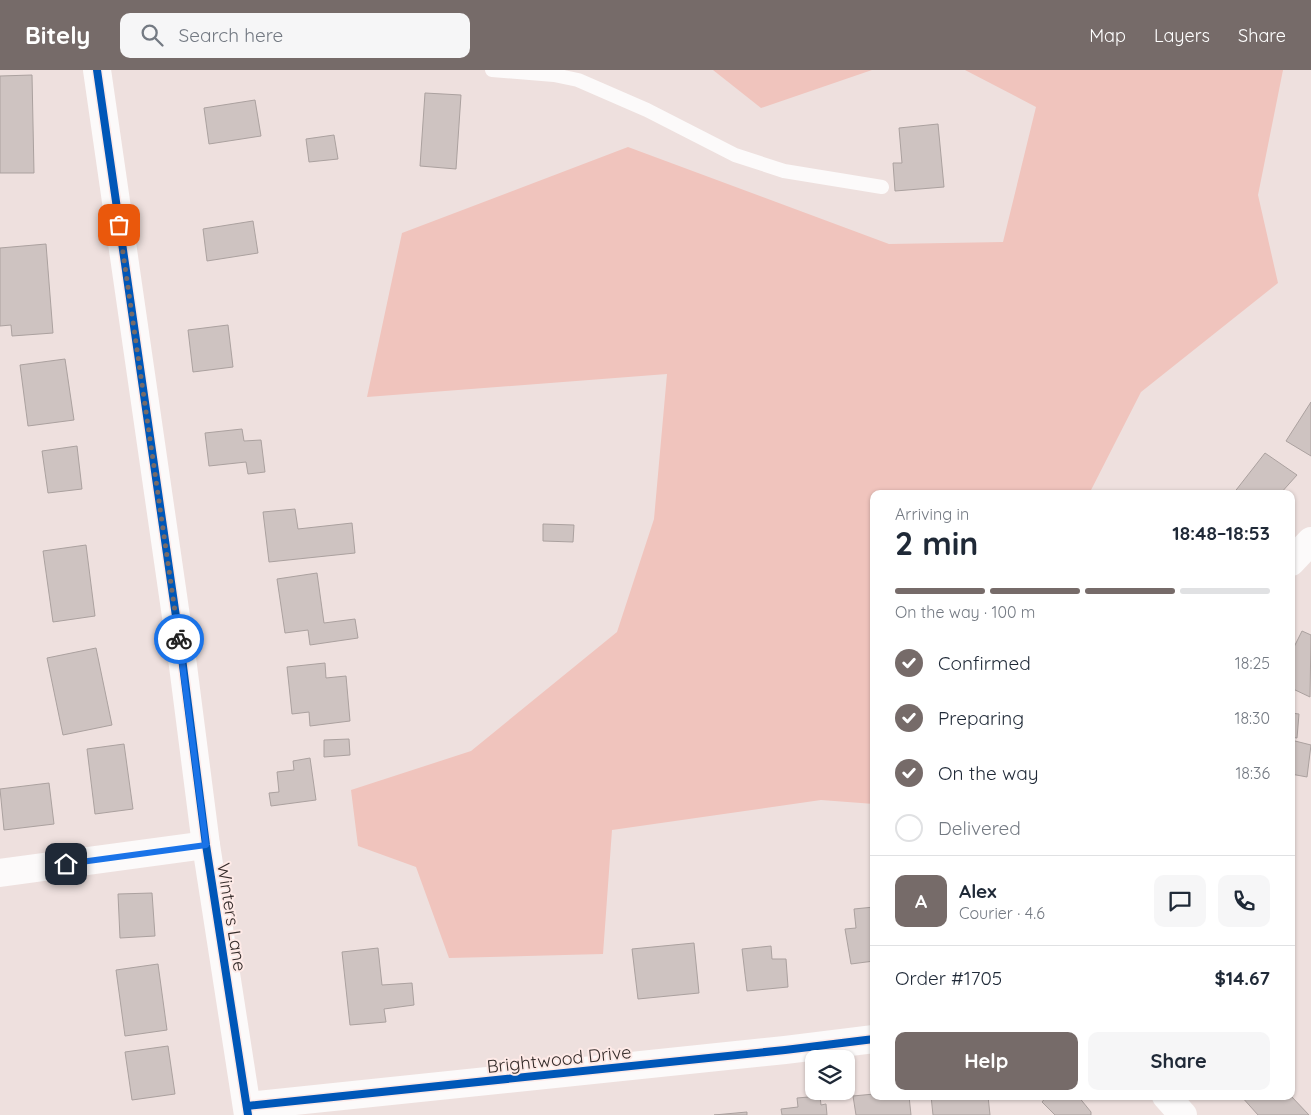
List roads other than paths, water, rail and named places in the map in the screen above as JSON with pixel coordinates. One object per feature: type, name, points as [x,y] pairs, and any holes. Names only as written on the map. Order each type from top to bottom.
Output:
[{"type":"street","name":"Winters Lane","points":[[97,70],[182,658],[206,845],[248,1111]]},
{"type":"street","points":[[1295,558],[1311,541]]},
{"type":"street","points":[[0,874],[206,845]]},
{"type":"street","name":"Brightwood Drive","points":[[248,1111],[870,1039]]},
{"type":"street","points":[[1170,1100],[1183,1115]]},
{"type":"lane","points":[[492,70],[554,74],[578,80],[647,110],[735,155],[784,172],[882,187]]}]
